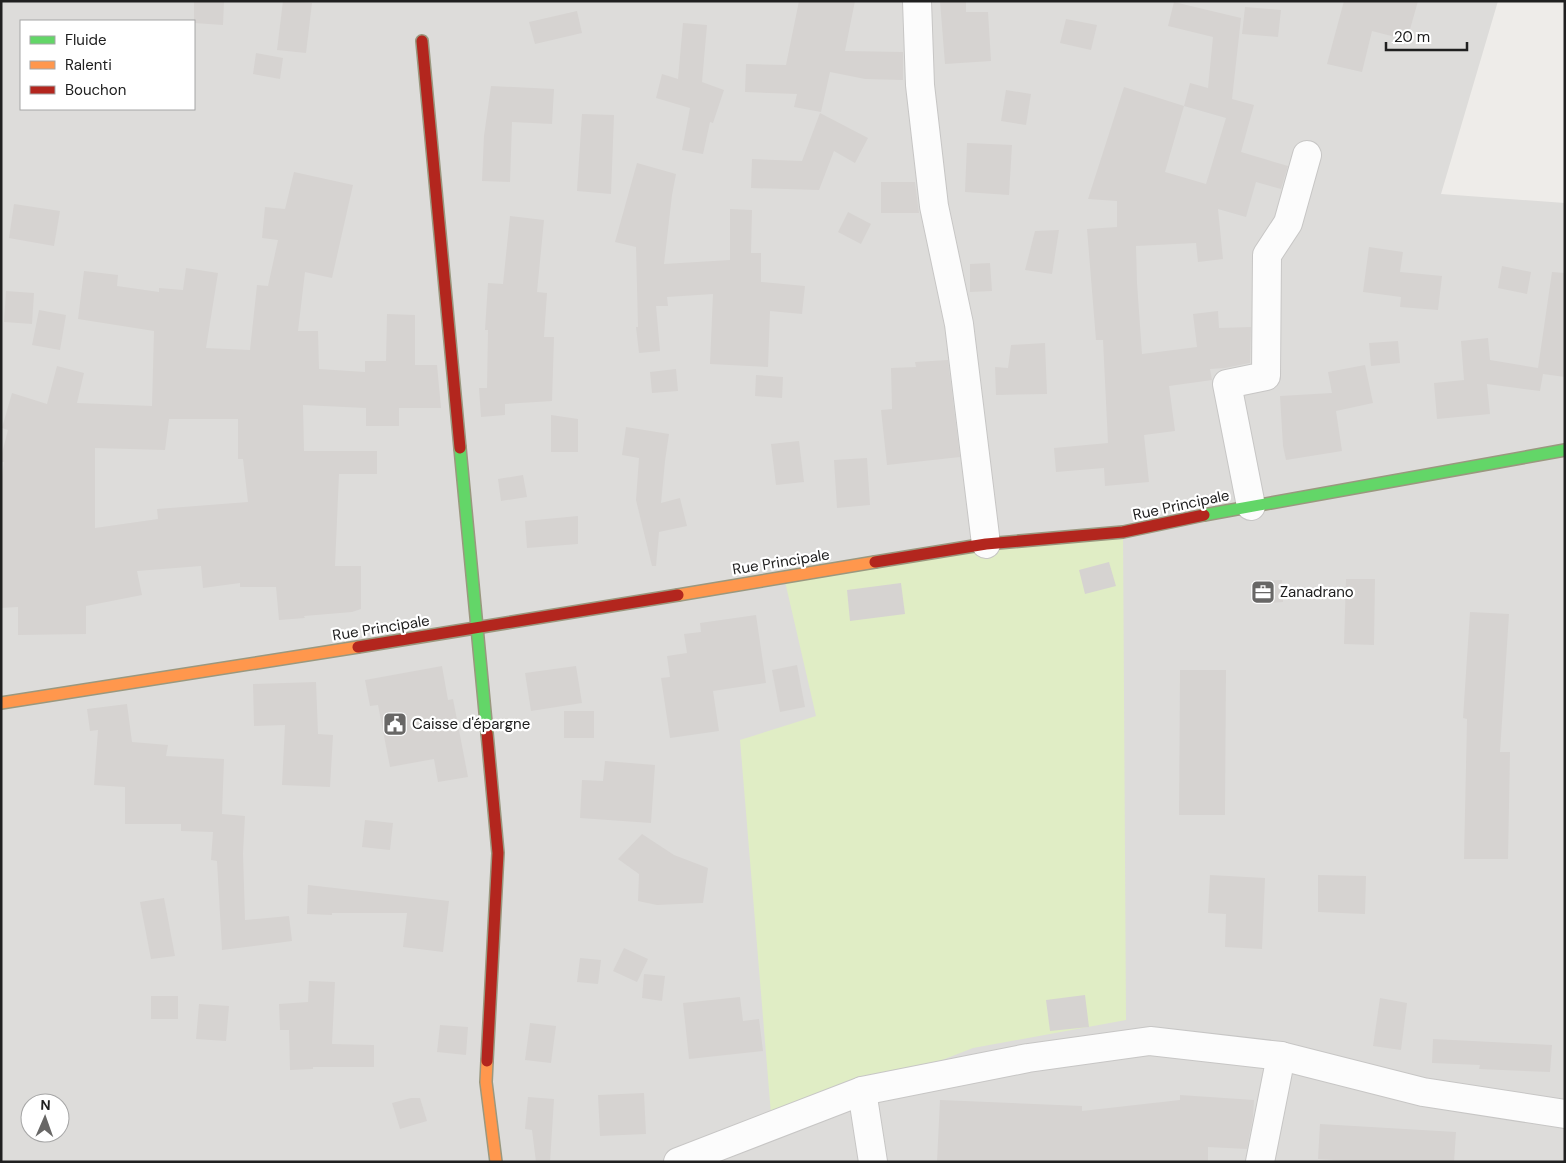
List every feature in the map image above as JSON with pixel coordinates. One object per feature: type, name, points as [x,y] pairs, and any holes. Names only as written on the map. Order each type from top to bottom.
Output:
[{"type":"main road","points":[[422,41],[498,852],[486,1082],[496,1162]]},
{"type":"main road","name":"Rue Principale","points":[[1,703],[477,628],[986,544],[1123,532],[1250,506],[1565,450]]},
{"type":"street","points":[[917,1],[920,85],[934,206],[959,324],[986,544]]},
{"type":"street","points":[[1250,506],[1227,384],[1266,376],[1267,256],[1288,223],[1307,155]]},
{"type":"street","points":[[678,1162],[862,1091],[1028,1058],[1150,1041],[1280,1056],[1423,1092],[1565,1114]]},
{"type":"street","points":[[1260,1162],[1280,1056]]},
{"type":"street","points":[[862,1091],[873,1162]]},
{"type":"shaded area","points":[[1,1],[1498,1],[1441,194],[1565,203],[1565,1162],[1,1162]]},
{"type":"green space","points":[[1123,532],[1126,1020],[973,1048],[772,1126],[740,740],[816,716],[784,577]]},
{"type":"building","points":[[194,1],[224,1],[223,25],[195,23]]},
{"type":"building","points":[[283,1],[312,3],[306,53],[277,50]]},
{"type":"building","points":[[799,1],[855,1],[845,51],[903,52],[903,80],[865,79],[830,72],[821,112],[794,107],[797,94],[745,92],[746,64],[786,65]]},
{"type":"building","points":[[940,1],[966,1],[966,12],[988,12],[991,61],[945,64]]},
{"type":"building","points":[[1344,1],[1418,1],[1407,40],[1372,31],[1362,72],[1327,64]]},
{"type":"building","points":[[1174,2],[1241,18],[1232,99],[1254,105],[1241,152],[1288,166],[1281,189],[1256,182],[1246,217],[1218,209],[1223,259],[1198,262],[1196,243],[1136,246],[1142,354],[1197,347],[1193,314],[1218,311],[1219,328],[1251,327],[1250,363],[1210,369],[1212,380],[1169,386],[1175,431],[1144,435],[1149,482],[1105,486],[1104,468],[1056,472],[1054,448],[1108,443],[1103,340],[1096,340],[1087,229],[1117,227],[1117,201],[1088,199],[1124,87],[1184,106],[1190,83],[1208,88],[1213,37],[1168,26]],"holes":[[[1184,106],[1226,118],[1206,184],[1165,172]]]},
{"type":"building","points":[[1245,7],[1281,10],[1278,37],[1242,34]]},
{"type":"building","points":[[577,11],[582,33],[535,44],[529,22]]},
{"type":"building","points":[[1066,19],[1097,25],[1091,50],[1060,43]]},
{"type":"building","points":[[683,23],[707,25],[702,82],[724,90],[713,123],[710,122],[703,154],[682,150],[690,108],[656,98],[662,74],[678,79]]},
{"type":"building","points":[[256,53],[283,58],[280,79],[253,74]]},
{"type":"building","points":[[491,86],[554,89],[552,124],[512,122],[510,182],[482,181],[484,136]]},
{"type":"building","points":[[1006,90],[1031,94],[1026,125],[1001,121]]},
{"type":"building","points":[[820,113],[868,138],[855,163],[834,151],[819,190],[751,188],[752,159],[802,161]]},
{"type":"building","points":[[582,114],[614,115],[611,194],[577,191]]},
{"type":"building","points":[[967,143],[1012,145],[1009,195],[965,192]]},
{"type":"building","points":[[637,163],[676,174],[664,264],[730,260],[730,209],[752,210],[751,253],[761,253],[761,282],[805,286],[802,314],[770,311],[768,367],[710,364],[713,294],[667,297],[668,306],[656,306],[660,351],[639,353],[636,327],[638,327],[636,247],[615,242]]},
{"type":"building","points":[[294,172],[353,185],[332,278],[305,272],[298,331],[318,331],[319,369],[365,372],[365,361],[386,361],[387,314],[415,315],[415,365],[437,365],[441,408],[399,408],[399,426],[366,426],[366,408],[303,405],[304,451],[377,451],[377,474],[339,474],[335,566],[361,566],[361,609],[352,612],[279,620],[276,587],[240,587],[240,583],[203,588],[201,566],[137,571],[142,595],[86,606],[86,634],[18,635],[18,607],[1,608],[1,483],[4,462],[1,462],[1,457],[8,430],[2,428],[12,393],[47,404],[57,366],[84,373],[77,403],[152,406],[154,331],[78,319],[84,271],[118,275],[117,286],[159,292],[159,288],[183,290],[186,268],[218,273],[206,348],[250,350],[257,285],[268,286],[278,240],[262,238],[265,207],[285,209]],"holes":[[[169,419],[238,419],[238,459],[243,459],[248,502],[157,509],[158,519],[95,528],[95,448],[165,450]]]},
{"type":"building","points":[[881,182],[915,182],[919,213],[881,213]]},
{"type":"building","points":[[14,204],[60,211],[54,246],[9,238]]},
{"type":"building","points":[[848,212],[871,224],[861,244],[838,232]]},
{"type":"building","points":[[510,216],[544,220],[537,292],[547,293],[544,337],[554,337],[552,401],[505,404],[505,415],[481,417],[479,388],[487,388],[488,330],[485,330],[488,283],[503,284]]},
{"type":"building","points":[[1059,230],[1052,274],[1025,270],[1035,231]]},
{"type":"building","points":[[1369,247],[1403,252],[1400,272],[1442,276],[1438,310],[1400,307],[1401,297],[1363,292]]},
{"type":"building","points":[[990,263],[992,291],[970,292],[970,264]]},
{"type":"building","points":[[1502,266],[1531,272],[1527,294],[1498,288]]},
{"type":"building","points":[[1552,272],[1565,273],[1565,377],[1543,374],[1540,391],[1487,384],[1490,414],[1437,419],[1434,383],[1464,380],[1461,341],[1488,338],[1490,360],[1538,368]]},
{"type":"building","points":[[6,291],[34,293],[32,324],[4,322]]},
{"type":"building","points":[[39,310],[66,315],[60,350],[32,345]]},
{"type":"building","points":[[1398,341],[1400,363],[1371,366],[1369,343]]},
{"type":"building","points":[[1045,343],[1047,394],[996,395],[995,367],[1008,368],[1011,345]]},
{"type":"building","points":[[948,360],[960,457],[887,465],[881,410],[892,409],[891,368],[916,367],[915,362]]},
{"type":"building","points":[[1365,365],[1373,403],[1336,411],[1342,451],[1286,460],[1283,446],[1280,396],[1332,393],[1328,372]]},
{"type":"building","points":[[676,369],[678,391],[652,393],[650,372]]},
{"type":"building","points":[[756,375],[783,377],[782,398],[755,396]]},
{"type":"building","points":[[551,415],[578,419],[578,452],[551,452]]},
{"type":"building","points":[[626,427],[669,434],[661,503],[680,498],[687,526],[659,532],[656,566],[652,566],[636,500],[639,458],[622,455]]},
{"type":"building","points":[[799,441],[804,482],[776,485],[771,444]]},
{"type":"building","points":[[867,458],[870,505],[837,508],[834,460]]},
{"type":"building","points":[[523,475],[527,497],[501,501],[498,479]]},
{"type":"building","points":[[578,516],[578,544],[527,548],[525,521]]},
{"type":"building","points":[[1109,562],[1116,586],[1085,594],[1079,570]]},
{"type":"building","points":[[1346,579],[1375,579],[1374,645],[1344,644]]},
{"type":"building","points":[[1282,580],[1283,602],[1254,604],[1252,581]]},
{"type":"building","points":[[901,583],[905,614],[850,621],[847,590]]},
{"type":"building","points":[[1470,612],[1509,614],[1500,752],[1510,752],[1508,859],[1464,859],[1467,719],[1463,718]]},
{"type":"building","points":[[756,615],[766,683],[713,691],[719,731],[670,738],[661,678],[670,677],[667,656],[687,653],[684,634],[701,632],[700,623]]},
{"type":"building","points":[[797,665],[805,707],[780,712],[772,670]]},
{"type":"building","points":[[442,666],[448,700],[453,699],[468,777],[438,782],[434,759],[390,767],[378,705],[370,706],[365,680]]},
{"type":"building","points":[[576,666],[582,703],[531,711],[525,673]]},
{"type":"building","points":[[1180,670],[1226,670],[1225,815],[1179,815]]},
{"type":"building","points":[[316,682],[318,734],[333,735],[330,787],[282,785],[285,725],[254,726],[253,684]]},
{"type":"building","points":[[127,704],[132,742],[168,745],[166,756],[224,759],[222,814],[245,816],[243,853],[245,920],[289,916],[292,941],[222,950],[217,861],[211,860],[213,832],[181,831],[181,824],[125,824],[125,787],[94,785],[98,730],[90,731],[87,709]]},
{"type":"building","points":[[564,711],[594,711],[594,738],[564,738]]},
{"type":"building","points":[[605,761],[655,765],[651,823],[580,818],[582,780],[603,781]]},
{"type":"building","points":[[365,820],[393,823],[390,850],[362,847]]},
{"type":"building","points":[[642,834],[674,855],[708,868],[703,903],[657,905],[638,901],[639,874],[618,859]]},
{"type":"building","points":[[1210,875],[1265,878],[1262,949],[1225,947],[1226,914],[1208,913]]},
{"type":"building","points":[[1318,875],[1366,876],[1365,914],[1318,912]]},
{"type":"building","points":[[308,885],[449,901],[443,952],[403,947],[407,913],[307,914]]},
{"type":"building","points":[[164,898],[175,956],[151,959],[140,902]]},
{"type":"building","points":[[624,948],[648,959],[637,982],[613,971]]},
{"type":"building","points":[[580,958],[601,960],[598,984],[577,982]]},
{"type":"building","points":[[644,974],[665,976],[662,1001],[642,998]]},
{"type":"building","points":[[309,981],[335,982],[332,1044],[374,1045],[374,1067],[313,1067],[313,1069],[290,1070],[289,1030],[280,1030],[279,1004],[308,1002]]},
{"type":"building","points":[[1085,995],[1089,1027],[1050,1031],[1046,1000]]},
{"type":"building","points":[[151,996],[178,996],[178,1019],[151,1019]]},
{"type":"building","points":[[740,997],[743,1021],[759,1019],[763,1051],[689,1059],[683,1003]]},
{"type":"building","points":[[1380,998],[1407,1003],[1401,1050],[1373,1046]]},
{"type":"building","points":[[199,1004],[229,1006],[226,1041],[196,1039]]},
{"type":"building","points":[[530,1023],[556,1026],[551,1063],[525,1060]]},
{"type":"building","points":[[440,1025],[468,1027],[466,1055],[437,1052]]},
{"type":"building","points":[[1433,1039],[1552,1045],[1550,1072],[1479,1069],[1480,1065],[1432,1063]]},
{"type":"building","points":[[644,1093],[646,1134],[600,1136],[598,1095]]},
{"type":"building","points":[[1180,1095],[1254,1100],[1247,1149],[1208,1147],[1208,1162],[937,1162],[940,1100],[1082,1106],[1082,1111],[1180,1100]]},
{"type":"building","points":[[528,1097],[554,1099],[550,1162],[536,1162],[532,1130],[525,1129]]},
{"type":"building","points":[[411,1098],[420,1098],[427,1121],[400,1129],[392,1103]]},
{"type":"building","points":[[1320,1124],[1456,1132],[1454,1162],[1366,1162],[1318,1159]]},
{"type":"traffic: fast","points":[[460,448],[487,733]]},
{"type":"traffic: fast","points":[[1204,515],[1565,450]]},
{"type":"traffic: slow","points":[[678,595],[875,562]]},
{"type":"traffic: slow","points":[[1,703],[358,647]]},
{"type":"traffic: slow","points":[[487,1061],[486,1082],[496,1162]]},
{"type":"traffic: jam","points":[[422,41],[460,448]]},
{"type":"traffic: jam","points":[[875,562],[986,544],[1123,532],[1204,515]]},
{"type":"traffic: jam","points":[[358,647],[678,595]]},
{"type":"traffic: jam","points":[[487,733],[498,853],[487,1061]]},
{"type":"place","name":"Zanadrano","points":[[1263,592]]},
{"type":"place","name":"Caisse d'épargne","points":[[395,724]]}]
